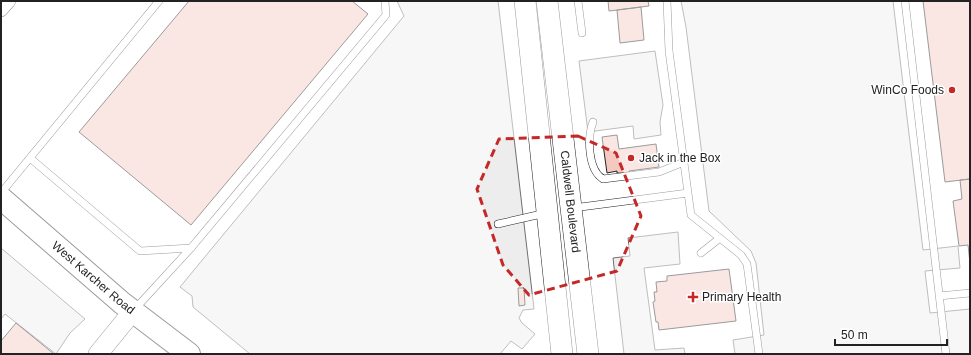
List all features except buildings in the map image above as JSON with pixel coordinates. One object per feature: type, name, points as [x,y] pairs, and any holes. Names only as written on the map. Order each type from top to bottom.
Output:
[{"type":"highway","name":"West Karcher Road","points":[[1,198],[133,311],[189,354]]},
{"type":"main road","name":"Caldwell Boulevard","points":[[526,1],[562,354]]},
{"type":"main road","name":"Caldwell Boulevard","points":[[547,1],[554,50],[588,354]]},
{"type":"street","points":[[1,10],[8,1]]},
{"type":"street","points":[[98,354],[133,311]]},
{"type":"lane","points":[[1,194],[159,1]]},
{"type":"lane","points":[[133,311],[191,248],[386,16],[385,1]]},
{"type":"lane","points":[[578,1],[582,33]]},
{"type":"lane","points":[[667,1],[669,52],[691,215],[741,256],[747,264],[759,354]]},
{"type":"lane","points":[[904,1],[946,354]]},
{"type":"lane","points":[[593,122],[589,133],[593,169],[597,175],[603,179],[659,172],[684,162]]},
{"type":"lane","points":[[30,158],[140,251],[191,248]]},
{"type":"lane","points":[[572,208],[688,193]]},
{"type":"lane","points":[[498,224],[548,212]]},
{"type":"lane","points":[[701,253],[720,238]]},
{"type":"lane","points":[[939,296],[970,292]]},
{"type":"highlighted area","points":[[578,136],[616,153],[641,216],[617,271],[529,295],[503,265],[477,189],[499,139]]},
{"type":"shaded area","points":[[397,1],[498,1],[534,309],[523,310],[519,318],[522,323],[535,334],[522,349],[511,341],[500,354],[250,354],[193,307],[192,296],[180,287],[404,16]]},
{"type":"shaded area","points":[[681,1],[893,1],[923,250],[958,246],[960,268],[925,271],[930,313],[970,309],[970,354],[735,354],[733,340],[764,335],[756,263],[751,251],[709,211],[686,27]]},
{"type":"shaded area","points":[[655,51],[663,105],[660,122],[661,135],[634,139],[633,126],[588,132],[579,61]]},
{"type":"shaded area","points":[[678,232],[680,264],[644,268],[655,350],[684,348],[685,354],[624,354],[613,258],[630,256],[628,238]]},
{"type":"shaded area","points":[[1,248],[85,319],[70,333],[56,354],[5,314],[1,319]]},
{"type":"place","name":"WinCo Foods","points":[[952,90]]},
{"type":"place","name":"Jack in the Box","points":[[631,158]]},
{"type":"place","name":"Primary Health","points":[[693,297]]}]
